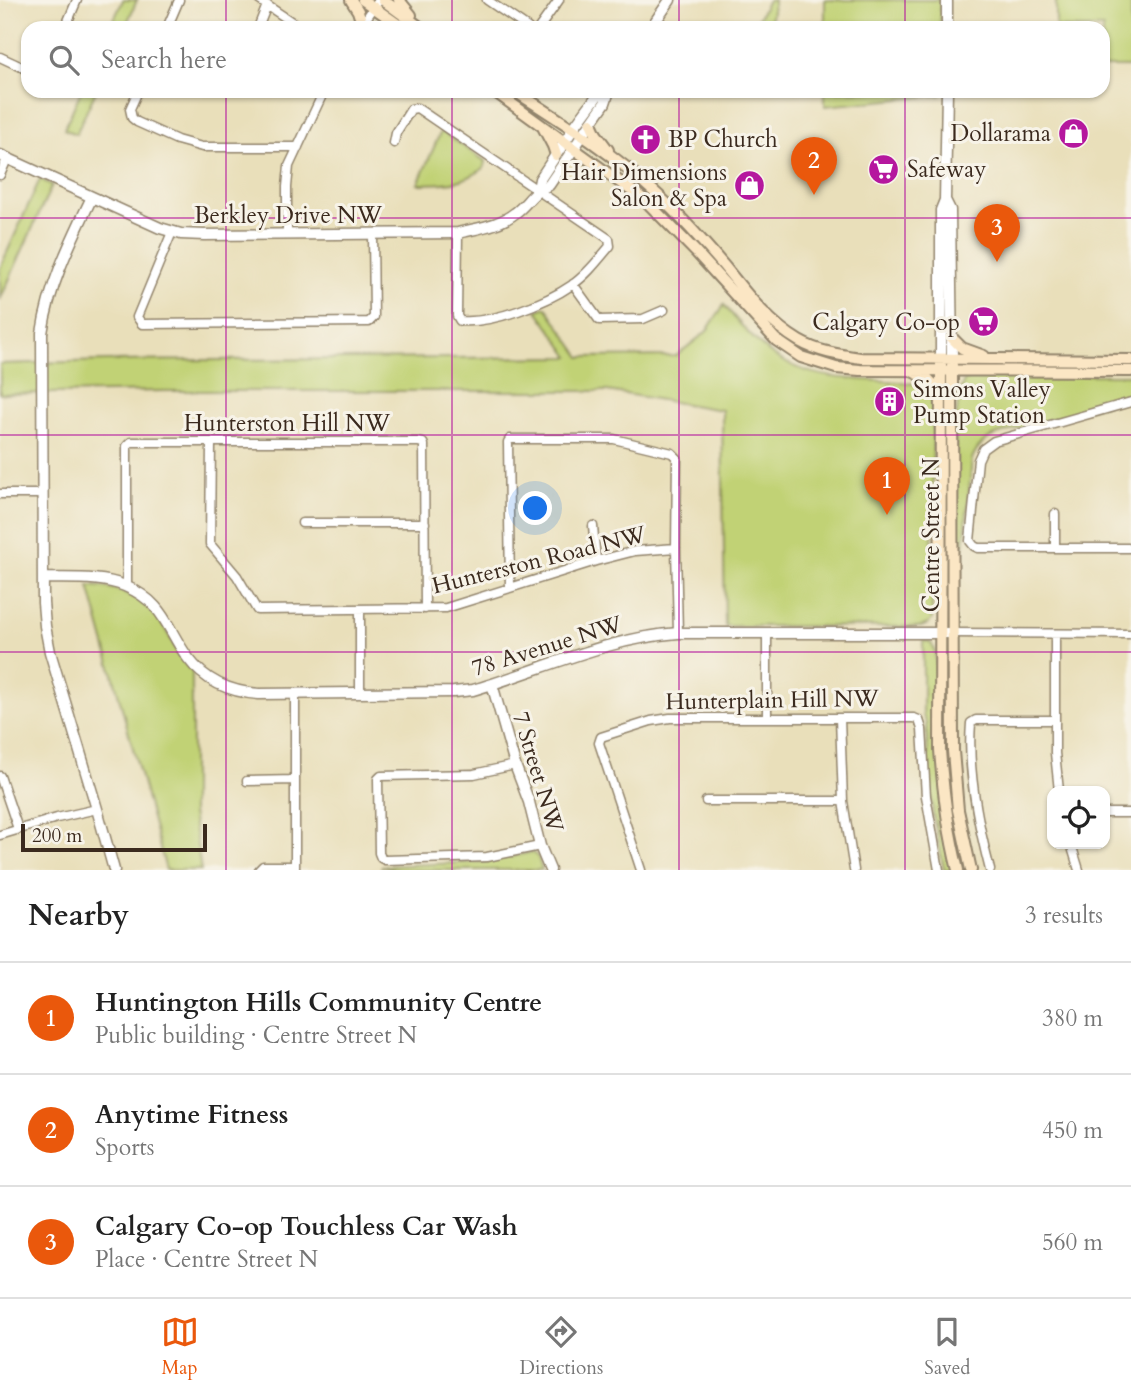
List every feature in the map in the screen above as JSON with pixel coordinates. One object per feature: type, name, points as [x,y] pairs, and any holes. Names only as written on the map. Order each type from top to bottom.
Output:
[{"type":"main road","points":[[351,0],[360,21]]},
{"type":"main road","points":[[363,0],[378,3],[409,21]]},
{"type":"main road","points":[[399,0],[416,21]]},
{"type":"main road","points":[[378,3],[396,21]]},
{"type":"main road","points":[[504,98],[646,201],[705,261],[776,340],[801,357],[836,368],[860,370],[909,370],[946,363],[969,370],[1131,371]]},
{"type":"main road","points":[[526,98],[578,132],[650,187],[701,240],[770,320],[793,337],[818,349],[861,358],[946,363],[996,360],[1131,360]]},
{"type":"main road","points":[[592,123],[596,134],[613,158]]},
{"type":"main road","points":[[542,124],[556,155]]},
{"type":"main road","points":[[952,338],[968,351],[996,360]]},
{"type":"main road","name":"Centre Street N","points":[[946,363],[940,391],[940,750],[945,804],[958,870]]},
{"type":"main road","name":"Centre Street N","points":[[946,363],[951,405],[952,721],[955,785],[971,870]]},
{"type":"main road","points":[[909,370],[930,380],[940,391]]},
{"type":"main road","points":[[951,405],[962,378],[969,370]]},
{"type":"street","points":[[68,21],[77,0]]},
{"type":"street","points":[[170,21],[179,0]]},
{"type":"street","points":[[487,0],[518,21]]},
{"type":"street","points":[[544,21],[559,0]]},
{"type":"street","points":[[655,21],[670,0]]},
{"type":"street","points":[[947,0],[947,21]]},
{"type":"street","points":[[259,21],[263,3],[290,21]]},
{"type":"street","points":[[365,21],[378,3]]},
{"type":"street","points":[[0,57],[21,67]]},
{"type":"street","points":[[135,98],[130,108],[132,118],[136,122],[190,145],[213,148],[298,147]]},
{"type":"street","points":[[287,234],[289,166],[321,98]]},
{"type":"street","points":[[578,132],[596,98]]},
{"type":"street","points":[[578,132],[592,123],[606,98]]},
{"type":"street","name":"Centre Street N","points":[[946,363],[941,211],[945,200],[947,98]]},
{"type":"street","points":[[394,143],[396,133],[411,109],[417,108],[609,239],[610,246],[573,285],[540,303],[500,317],[460,321],[457,316],[457,233]]},
{"type":"street","name":"Berkley Drive NW","points":[[4,157],[172,232],[204,235],[457,233],[490,226],[516,213],[538,190],[549,185],[569,144],[578,132]]},
{"type":"street","name":"Berkley Drive NW","points":[[538,190],[540,178],[556,155],[569,144]]},
{"type":"street","points":[[0,175],[4,157]]},
{"type":"street","points":[[92,197],[53,284],[44,317],[41,358],[43,603],[50,652],[114,870]]},
{"type":"street","name":"Centre Street N","points":[[945,200],[950,210],[952,338],[946,363]]},
{"type":"street","points":[[172,232],[136,317],[142,324],[369,321],[374,317],[373,234]]},
{"type":"street","points":[[573,285],[599,320],[643,318],[664,310]]},
{"type":"street","points":[[1131,402],[994,441],[983,449],[978,460],[970,541],[978,548],[1131,548]]},
{"type":"street","points":[[510,588],[510,439],[614,439],[671,453],[677,458],[678,633]]},
{"type":"street","name":"Hunterston Hill NW","points":[[127,587],[127,446],[131,442],[419,442],[424,445],[425,609]]},
{"type":"street","name":"Hunterston Road NW","points":[[211,443],[210,544],[237,576],[257,610],[446,608],[596,561],[635,551],[676,548]]},
{"type":"street","points":[[0,494],[43,494]]},
{"type":"street","points":[[1055,514],[1055,548]]},
{"type":"street","points":[[302,523],[425,523]]},
{"type":"street","points":[[593,526],[596,561]]},
{"type":"street","name":"78 Avenue NW","points":[[44,578],[103,580],[127,587],[160,611],[188,658],[200,671],[214,681],[247,693],[473,690],[588,652],[651,635],[953,633]]},
{"type":"street","points":[[360,609],[360,693]]},
{"type":"street","points":[[953,633],[1131,634]]},
{"type":"street","points":[[767,634],[767,717]]},
{"type":"street","points":[[1055,634],[1055,753],[1058,786]]},
{"type":"street","name":"7 Street NW","points":[[492,684],[540,846],[550,870]]},
{"type":"street","points":[[259,870],[263,866],[295,868],[295,694]]},
{"type":"street","name":"Hunterplain Hill NW","points":[[641,870],[599,743],[601,737],[651,721],[670,718],[767,717],[919,720],[922,729],[926,796],[939,870]]},
{"type":"street","points":[[840,718],[843,801],[854,870]]},
{"type":"street","points":[[990,870],[973,784],[971,723],[976,720],[1055,720]]},
{"type":"street","points":[[515,765],[474,774],[381,776],[378,779],[379,853],[385,860],[487,858],[540,846]]},
{"type":"street","points":[[0,776],[18,829]]},
{"type":"street","points":[[247,781],[295,780]]},
{"type":"street","points":[[706,801],[843,801]]},
{"type":"street","points":[[0,835],[97,809]]},
{"type":"street","points":[[1110,813],[1131,813]]},
{"type":"street","points":[[1073,849],[1079,870]]},
{"type":"green space","points":[[123,0],[137,0],[128,21],[113,21]]},
{"type":"green space","points":[[768,0],[774,0],[770,21],[757,21]]},
{"type":"green space","points":[[825,0],[940,0],[940,21],[825,21]]},
{"type":"green space","points":[[1056,0],[1131,0],[1131,67],[1110,67],[1110,21],[1056,21]]},
{"type":"green space","points":[[78,98],[93,98],[76,134],[64,129]]},
{"type":"green space","points":[[825,98],[909,98],[825,106]]},
{"type":"green space","points":[[441,131],[485,161],[484,168],[460,180],[418,184]]},
{"type":"green space","points":[[40,179],[52,185],[0,300],[0,268]]},
{"type":"green space","points":[[724,305],[759,344],[789,364],[821,375],[908,383],[929,387],[933,392],[932,619],[928,624],[921,627],[725,626],[722,410],[607,391],[164,391],[0,394],[0,364],[570,357],[537,310],[546,307],[581,357],[676,356],[706,332]]},
{"type":"green space","points":[[976,375],[1131,375],[1131,397],[999,434],[982,443],[972,459],[964,546],[957,539],[955,429],[959,394],[964,381]]},
{"type":"green space","points":[[89,586],[124,592],[143,603],[159,619],[180,657],[192,671],[192,813],[201,870],[166,870]]},
{"type":"green space","points":[[923,640],[931,643],[935,652],[954,870],[944,870],[933,815],[926,722],[923,715]]},
{"type":"green space","points":[[532,852],[538,857],[542,870],[398,870],[382,867],[487,862]]},
{"type":"place","name":"Dollarama","points":[[1074,133]]},
{"type":"place","name":"BP Church","points":[[645,139]]},
{"type":"place","name":"Safeway","points":[[884,169]]},
{"type":"place","name":"Hair Dimensions Salon & Spa","points":[[750,185]]},
{"type":"place","name":"Anytime Fitness","points":[[814,195]]},
{"type":"place","name":"Calgary Co-op Touchless Car Wash","points":[[997,262]]},
{"type":"place","name":"Calgary Co-op","points":[[983,322]]},
{"type":"place","name":"Simons Valley Pump Station","points":[[890,402]]},
{"type":"place","name":"Huntington Hills Community Centre","points":[[887,515]]}]
